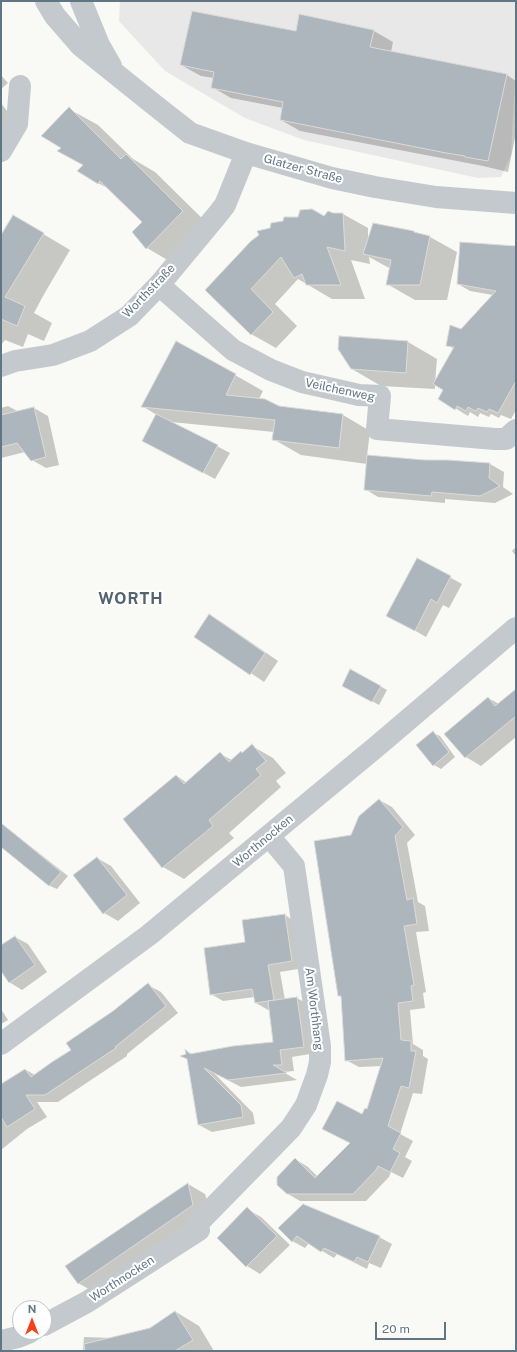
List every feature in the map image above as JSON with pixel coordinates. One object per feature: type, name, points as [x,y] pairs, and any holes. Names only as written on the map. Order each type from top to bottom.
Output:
[{"type":"street","name":"Glatzer Straße","points":[[46,1],[55,16],[81,46],[190,133],[246,153],[332,178],[436,197],[516,203]]},
{"type":"street","name":"Glatzer Straße","points":[[81,1],[99,45],[115,72]]},
{"type":"street","points":[[1,151],[17,124],[20,86]]},
{"type":"street","name":"Worthstraße","points":[[1,366],[15,361],[53,355],[90,341],[129,316],[159,285],[225,205],[246,153]]},
{"type":"street","name":"Veilchenweg","points":[[159,285],[233,350],[271,370],[302,382],[359,395],[380,396],[377,429],[495,439],[506,439],[516,430]]},
{"type":"street","name":"Worthnocken","points":[[1,1044],[149,935],[516,628]]},
{"type":"street","name":"Am Worthhang","points":[[199,1225],[291,1128],[306,1105],[320,1062],[320,1046],[294,866],[269,836]]},
{"type":"street","name":"Worthnocken","points":[[52,1321],[87,1302],[199,1225]]},
{"type":"street","points":[[1,1341],[12,1339]]},
{"type":"shaded area","points":[[120,1],[516,1],[516,57],[511,155],[501,177],[478,178],[304,140],[245,118],[165,71],[119,21]]},
{"type":"building","points":[[192,11],[296,31],[299,14],[374,30],[370,47],[507,74],[488,161],[280,120],[283,102],[211,88],[214,72],[180,65]]},
{"type":"building","points":[[69,107],[121,159],[126,154],[183,211],[146,249],[132,232],[142,222],[100,181],[98,184],[77,171],[83,165],[57,151],[61,148],[41,136]]},
{"type":"building","points":[[312,209],[324,216],[328,211],[333,213],[343,213],[345,251],[327,247],[341,285],[306,285],[302,274],[294,278],[281,257],[251,289],[273,312],[251,335],[205,290],[251,241],[259,235],[257,231],[270,228],[271,223],[283,221],[284,217],[298,217],[300,210]]},
{"type":"building","points":[[13,215],[44,233],[5,297],[25,306],[17,326],[1,319],[1,235]]},
{"type":"building","points":[[373,223],[414,231],[430,236],[420,285],[386,285],[391,260],[363,254]]},
{"type":"building","points":[[460,242],[516,246],[516,381],[498,413],[489,409],[487,412],[478,408],[476,411],[468,407],[466,411],[457,406],[455,410],[438,399],[443,390],[433,384],[454,347],[446,346],[450,325],[461,329],[496,291],[457,284]]},
{"type":"building","points":[[339,336],[408,341],[406,373],[351,369],[338,349]]},
{"type":"building","points":[[176,341],[236,374],[226,395],[265,399],[279,406],[343,414],[339,448],[272,440],[275,420],[141,407]]},
{"type":"building","points":[[34,407],[46,457],[31,461],[17,443],[1,447],[1,415]]},
{"type":"building","points":[[156,414],[218,445],[203,473],[142,441]]},
{"type":"building","points":[[367,455],[424,460],[490,463],[489,478],[500,486],[480,496],[432,492],[431,496],[364,490]]},
{"type":"building","points":[[417,558],[451,576],[437,603],[431,599],[415,631],[386,616]]},
{"type":"building","points":[[209,614],[265,653],[250,675],[194,637]]},
{"type":"building","points":[[350,669],[381,686],[372,702],[342,686]]},
{"type":"building","points":[[516,689],[516,716],[465,758],[444,734],[488,697],[495,706]]},
{"type":"building","points":[[433,731],[449,752],[433,766],[416,745]]},
{"type":"building","points":[[252,744],[266,761],[256,769],[261,775],[209,820],[213,826],[162,868],[123,819],[176,775],[184,784],[220,752],[229,762],[241,751],[242,753]]},
{"type":"building","points":[[379,799],[403,827],[395,836],[407,900],[413,898],[417,924],[404,926],[414,985],[411,986],[413,1001],[398,1003],[401,1040],[411,1041],[411,1051],[416,1051],[409,1088],[401,1086],[388,1126],[401,1133],[393,1149],[400,1153],[390,1172],[378,1166],[353,1194],[287,1194],[277,1185],[277,1177],[295,1158],[315,1178],[350,1143],[322,1129],[337,1101],[362,1114],[365,1108],[367,1109],[383,1058],[345,1061],[341,996],[338,996],[314,841],[351,835],[359,816]]},
{"type":"building","points":[[1,823],[61,872],[49,886],[1,847]]},
{"type":"building","points":[[97,857],[127,895],[103,914],[73,875]]},
{"type":"building","points":[[285,914],[292,961],[268,965],[274,1000],[255,1003],[252,989],[210,995],[204,948],[245,942],[242,920]]},
{"type":"building","points":[[15,936],[35,965],[9,983],[1,971],[1,945]]},
{"type":"building","points":[[148,983],[166,1006],[115,1047],[116,1048],[45,1095],[26,1095],[35,1109],[7,1127],[1,1117],[1,1084],[25,1069],[31,1077],[71,1050],[66,1043],[113,1011]]},
{"type":"building","points":[[297,997],[304,1047],[280,1050],[282,1065],[273,1065],[287,1073],[228,1080],[204,1068],[241,1105],[243,1117],[198,1125],[187,1059],[180,1056],[186,1054],[185,1049],[190,1054],[233,1046],[273,1042],[268,1001]]},
{"type":"building","points":[[188,1183],[193,1205],[78,1284],[65,1266]]},
{"type":"building","points":[[303,1204],[380,1236],[368,1262],[357,1257],[354,1262],[324,1248],[321,1252],[297,1236],[292,1242],[278,1228]]},
{"type":"building","points":[[247,1207],[277,1236],[246,1267],[217,1238]]},
{"type":"building","points":[[175,1311],[193,1340],[175,1351],[85,1351],[84,1344],[150,1328]]},
{"type":"district","name":"WORTH","points":[[131,599]]}]
